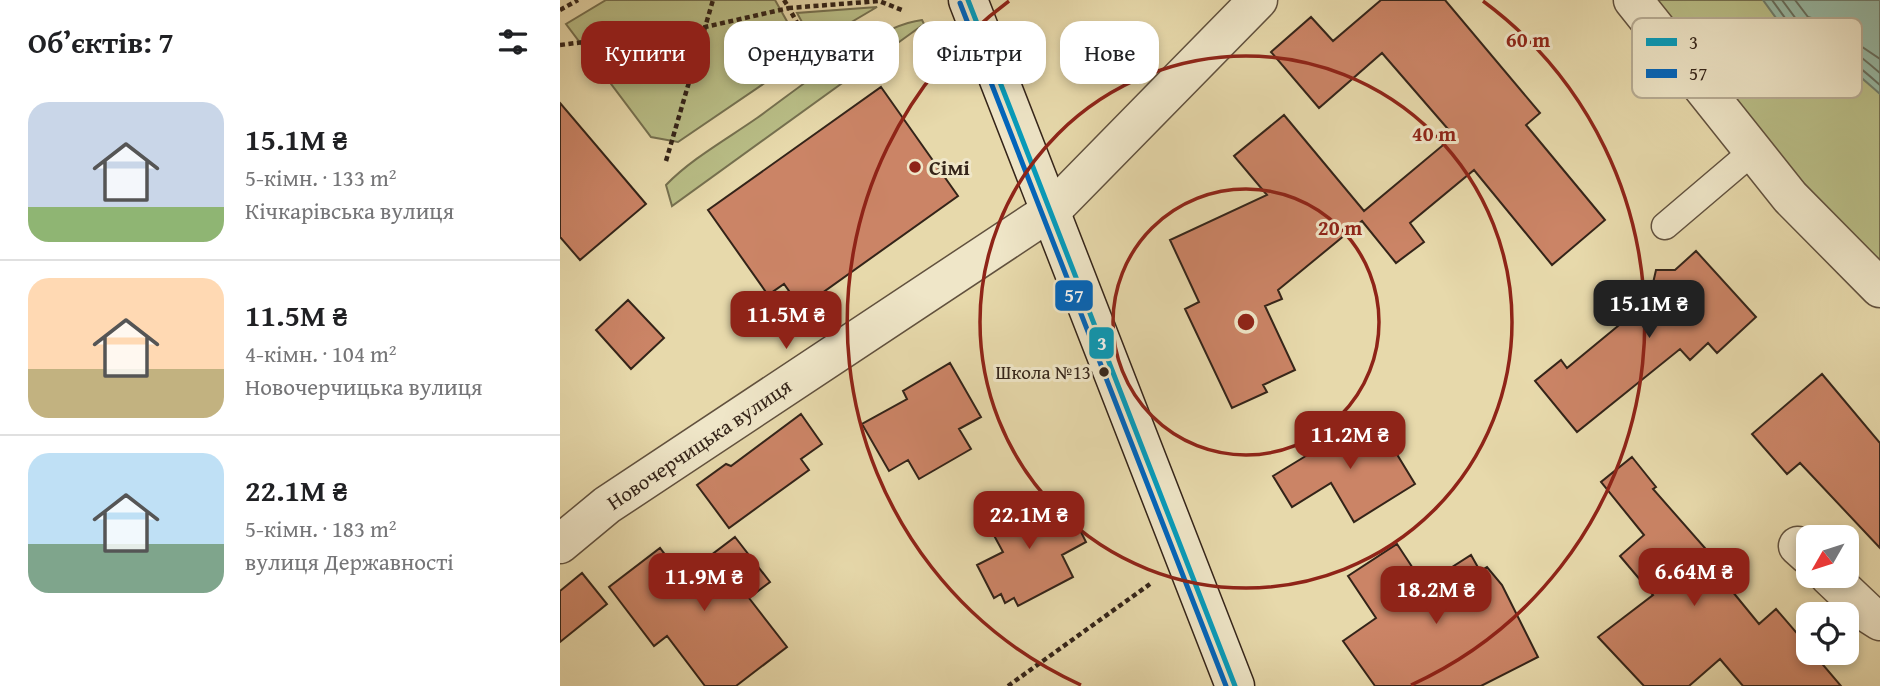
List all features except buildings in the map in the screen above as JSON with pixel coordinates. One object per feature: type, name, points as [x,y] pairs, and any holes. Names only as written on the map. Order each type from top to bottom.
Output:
[{"type":"street","points":[[968,0],[1052,210],[1235,686]]},
{"type":"street","name":"Новочерчицька вулиця","points":[[560,544],[607,505],[1052,210],[1258,0]]},
{"type":"street","points":[[1633,0],[1647,18]]},
{"type":"street","points":[[1710,98],[1790,197],[1880,288]]},
{"type":"street","points":[[1843,588],[1880,621]]},
{"type":"lane","points":[[1665,226],[1752,152]]},
{"type":"path","points":[[560,10],[579,0]]},
{"type":"path","points":[[707,21],[713,0]]},
{"type":"path","points":[[784,0],[796,21]]},
{"type":"path","points":[[710,26],[789,8],[879,1],[902,10]]},
{"type":"path","points":[[560,46],[581,43]]},
{"type":"path","points":[[666,161],[688,84]]},
{"type":"path","points":[[1008,686],[1153,581]]},
{"type":"green space","points":[[606,0],[775,0],[787,21],[724,21],[724,84],[763,84],[678,142],[651,137],[611,84],[710,84],[710,21],[581,21],[581,44],[566,24]]},
{"type":"green space","points":[[1649,0],[1846,0],[1880,6],[1880,274],[1732,98],[1862,98],[1862,18],[1664,18]]},
{"type":"green space","points":[[877,7],[853,21],[801,21],[797,13]]},
{"type":"green space","points":[[913,22],[913,32],[899,42],[899,27]]},
{"type":"green space","points":[[803,84],[841,84],[672,206],[666,185],[698,158]]},
{"type":"water","points":[[1763,0],[1880,0],[1880,94],[1862,78],[1862,18],[1776,18]]},
{"type":"transit line","name":"3","points":[[968,0],[1235,686]]},
{"type":"transit line","name":"57","points":[[960,3],[1226,686]]},
{"type":"place","name":"Сімі","points":[[915,167]]},
{"type":"place","name":"Школа №13","points":[[1104,372]]}]
